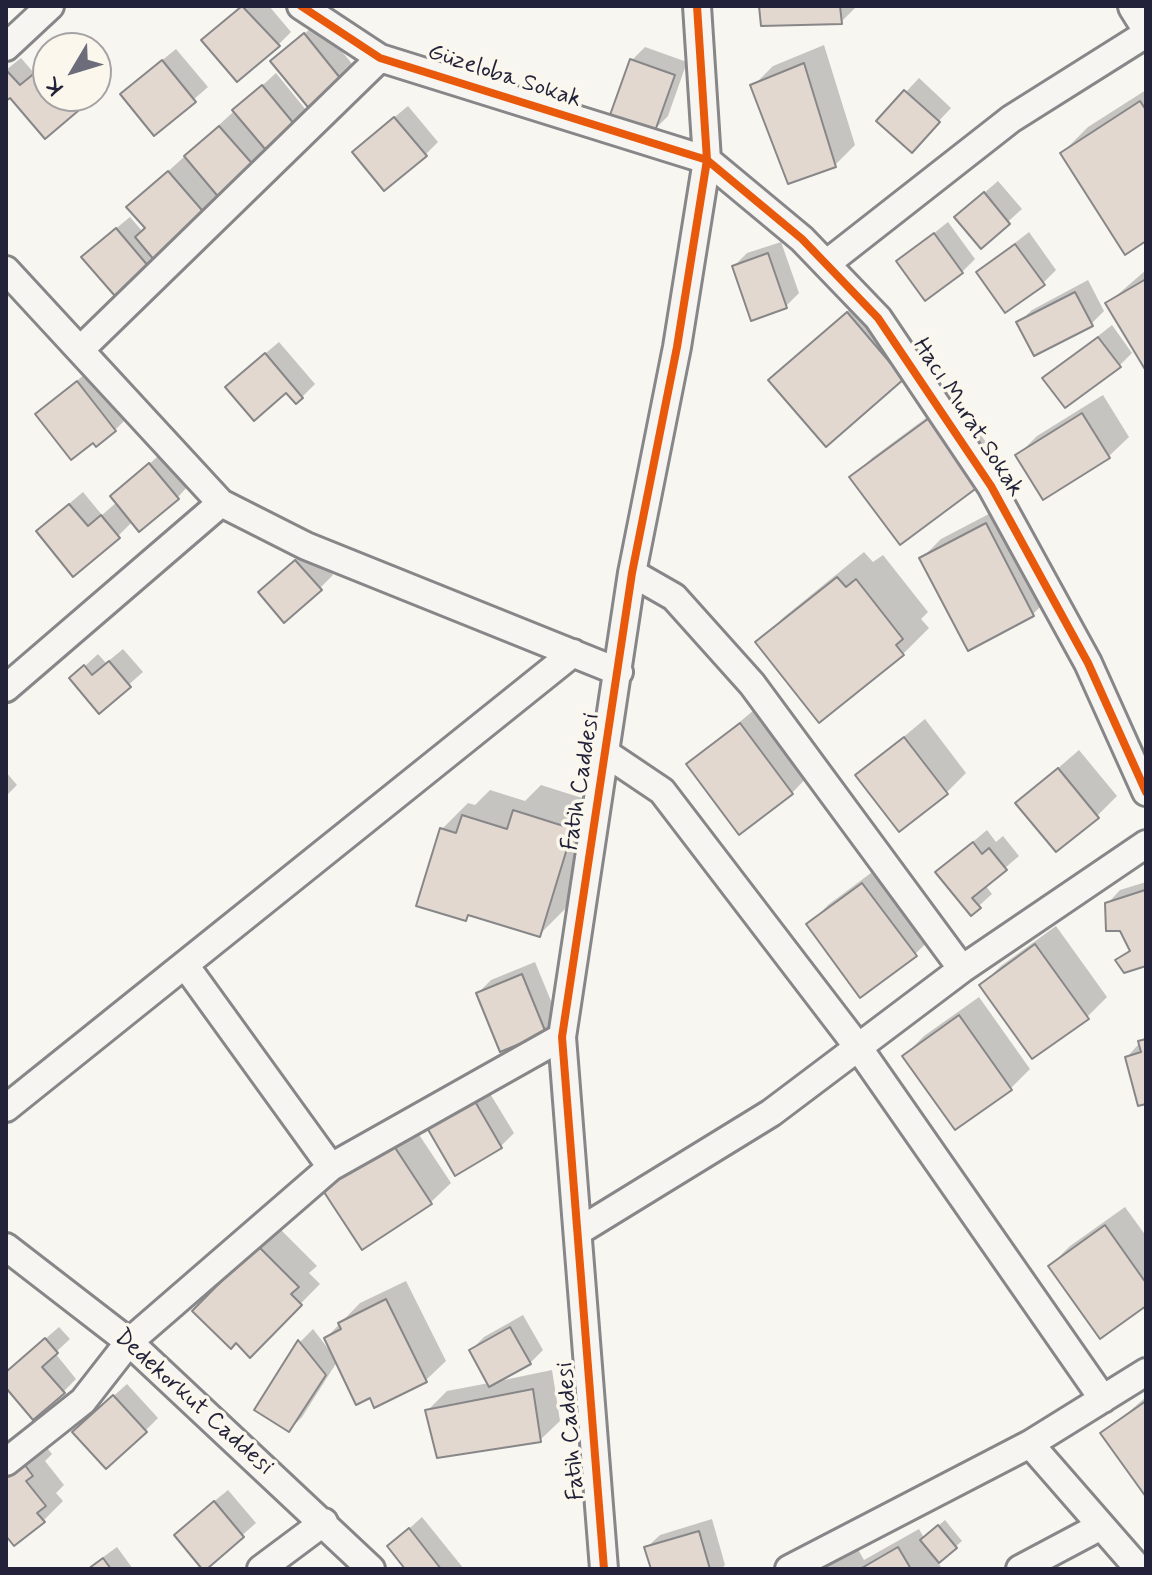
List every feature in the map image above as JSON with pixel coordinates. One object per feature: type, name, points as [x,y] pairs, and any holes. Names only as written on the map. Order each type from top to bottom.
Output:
[{"type":"main road","points":[[1136,6],[1146,22]]},
{"type":"street","points":[[6,47],[50,6]]},
{"type":"street","name":"Güzeloba Sokak","points":[[301,6],[380,58],[707,160]]},
{"type":"street","name":"Fatih Caddesi","points":[[604,1569],[562,1037],[632,573],[677,347],[707,160],[697,6]]},
{"type":"street","points":[[826,264],[1011,119],[1146,34]]},
{"type":"street","points":[[80,350],[380,58]]},
{"type":"street","name":"Hacı Murat Sokak","points":[[707,160],[802,239],[878,318],[991,486],[1088,663],[1146,792]]},
{"type":"street","points":[[6,270],[221,503],[306,546],[619,672]]},
{"type":"street","points":[[6,688],[221,503]]},
{"type":"street","points":[[632,573],[674,597],[752,684],[962,969]]},
{"type":"street","points":[[6,1108],[573,653]]},
{"type":"street","points":[[607,754],[662,791],[858,1047],[1103,1399]]},
{"type":"street","points":[[579,1231],[771,1113],[962,969],[1146,844]]},
{"type":"street","points":[[185,965],[331,1167]]},
{"type":"street","points":[[6,1462],[83,1401],[129,1342],[331,1167],[562,1037]]},
{"type":"street","name":"Dedekorkut Caddesi","points":[[6,1247],[129,1342],[371,1569]]},
{"type":"street","points":[[795,1568],[1030,1444],[1146,1372]]},
{"type":"street","points":[[1030,1444],[1139,1569]]},
{"type":"street","points":[[261,1569],[324,1522]]},
{"type":"street","points":[[1020,1569],[1101,1526]]},
{"type":"building","points":[[242,6],[280,46],[237,82],[201,40]]},
{"type":"building","points":[[759,6],[840,6],[842,24],[761,26]]},
{"type":"building","points":[[304,33],[345,84],[312,112],[270,61]]},
{"type":"building","points":[[630,59],[675,75],[655,131],[610,115]]},
{"type":"building","points":[[162,60],[196,102],[154,136],[120,94]]},
{"type":"building","points":[[804,63],[836,167],[788,184],[750,85]]},
{"type":"building","points":[[6,70],[20,85],[32,75],[32,112],[77,112],[45,139],[10,98],[6,101]]},
{"type":"building","points":[[262,85],[295,125],[265,149],[232,110]]},
{"type":"building","points":[[904,90],[940,122],[912,153],[876,121]]},
{"type":"building","points":[[1140,101],[1146,110],[1146,241],[1125,255],[1060,153]]},
{"type":"building","points":[[394,117],[427,156],[384,191],[352,152]]},
{"type":"building","points":[[219,126],[257,169],[221,200],[184,156]]},
{"type":"building","points":[[168,171],[207,216],[155,261],[135,237],[145,228],[126,207]]},
{"type":"building","points":[[984,192],[1010,224],[981,249],[954,217]]},
{"type":"building","points":[[116,228],[149,267],[115,296],[81,257]]},
{"type":"building","points":[[934,233],[963,273],[925,301],[896,261]]},
{"type":"building","points":[[1015,244],[1045,285],[1005,313],[976,272]]},
{"type":"building","points":[[768,253],[787,308],[751,321],[732,266]]},
{"type":"building","points":[[1146,279],[1146,371],[1105,303]]},
{"type":"building","points":[[1075,292],[1093,326],[1034,356],[1016,322]]},
{"type":"building","points":[[847,312],[904,379],[826,447],[768,380]]},
{"type":"building","points":[[1098,337],[1121,367],[1065,408],[1042,378]]},
{"type":"building","points":[[265,353],[303,398],[296,404],[286,393],[254,421],[225,387]]},
{"type":"building","points":[[77,381],[116,431],[96,447],[93,443],[71,460],[35,414]]},
{"type":"building","points":[[1082,413],[1110,458],[1043,500],[1015,455]]},
{"type":"building","points":[[932,416],[982,484],[900,545],[849,477]]},
{"type":"building","points":[[149,463],[179,499],[139,532],[110,496]]},
{"type":"building","points":[[69,504],[88,526],[101,515],[120,538],[73,577],[36,531]]},
{"type":"building","points":[[986,523],[1034,616],[968,651],[919,558]]},
{"type":"building","points":[[295,560],[322,590],[284,623],[258,592]]},
{"type":"building","points":[[837,577],[846,587],[856,579],[903,639],[896,645],[904,655],[819,723],[755,642]]},
{"type":"building","points":[[109,661],[131,687],[99,714],[69,678],[84,665],[92,675]]},
{"type":"building","points":[[740,723],[793,794],[739,835],[686,764]]},
{"type":"building","points":[[904,737],[948,794],[899,832],[855,775]]},
{"type":"building","points":[[1058,768],[1099,818],[1056,852],[1015,803]]},
{"type":"building","points":[[513,810],[573,829],[540,937],[468,915],[466,921],[416,906],[440,828],[456,833],[462,815],[507,829]]},
{"type":"building","points":[[973,842],[982,854],[989,848],[1007,870],[972,898],[981,908],[971,916],[935,872]]},
{"type":"building","points":[[862,883],[917,956],[860,998],[806,924]]},
{"type":"building","points":[[1145,890],[1146,966],[1124,973],[1115,960],[1130,951],[1120,931],[1106,931],[1105,903]]},
{"type":"building","points":[[1035,944],[1089,1019],[1032,1059],[979,985]]},
{"type":"building","points":[[522,974],[546,1033],[500,1052],[476,993]]},
{"type":"building","points":[[959,1015],[1012,1090],[955,1130],[902,1056]]},
{"type":"building","points":[[1146,1039],[1146,1104],[1138,1106],[1125,1057],[1141,1052],[1138,1041]]},
{"type":"building","points":[[473,1098],[502,1148],[455,1176],[426,1126]]},
{"type":"building","points":[[392,1143],[432,1204],[362,1250],[322,1189]]},
{"type":"building","points":[[1105,1225],[1146,1283],[1146,1306],[1100,1339],[1048,1266]]},
{"type":"building","points":[[257,1245],[299,1287],[291,1294],[302,1305],[250,1358],[236,1343],[231,1349],[192,1311]]},
{"type":"building","points":[[386,1299],[427,1382],[374,1408],[370,1398],[356,1405],[324,1338],[341,1329],[338,1323]]},
{"type":"building","points":[[510,1327],[531,1364],[489,1387],[469,1350]]},
{"type":"building","points":[[45,1338],[58,1353],[42,1367],[65,1393],[33,1420],[6,1388],[6,1372]]},
{"type":"building","points":[[298,1340],[326,1375],[289,1432],[254,1410]]},
{"type":"building","points":[[533,1389],[541,1442],[437,1458],[425,1410]]},
{"type":"building","points":[[113,1395],[147,1432],[106,1469],[72,1432]]},
{"type":"building","points":[[1146,1401],[1146,1497],[1100,1433]]},
{"type":"building","points":[[19,1457],[33,1476],[26,1481],[46,1506],[37,1513],[45,1522],[14,1546],[6,1536],[6,1467]]},
{"type":"building","points":[[214,1501],[244,1537],[207,1569],[202,1569],[174,1535]]},
{"type":"building","points":[[938,1525],[957,1548],[939,1563],[920,1540]]},
{"type":"building","points":[[409,1528],[441,1569],[405,1569],[387,1546]]},
{"type":"building","points":[[699,1531],[710,1569],[651,1569],[644,1547]]},
{"type":"building","points":[[898,1547],[911,1569],[860,1569]]},
{"type":"building","points":[[103,1558],[111,1569],[88,1569]]},
{"type":"cycle path","points":[[301,6],[380,58],[707,160],[802,239],[878,318],[991,486],[1088,663],[1146,792]]},
{"type":"cycle path","points":[[604,1569],[562,1037],[632,573],[677,347],[707,160],[697,6]]}]
